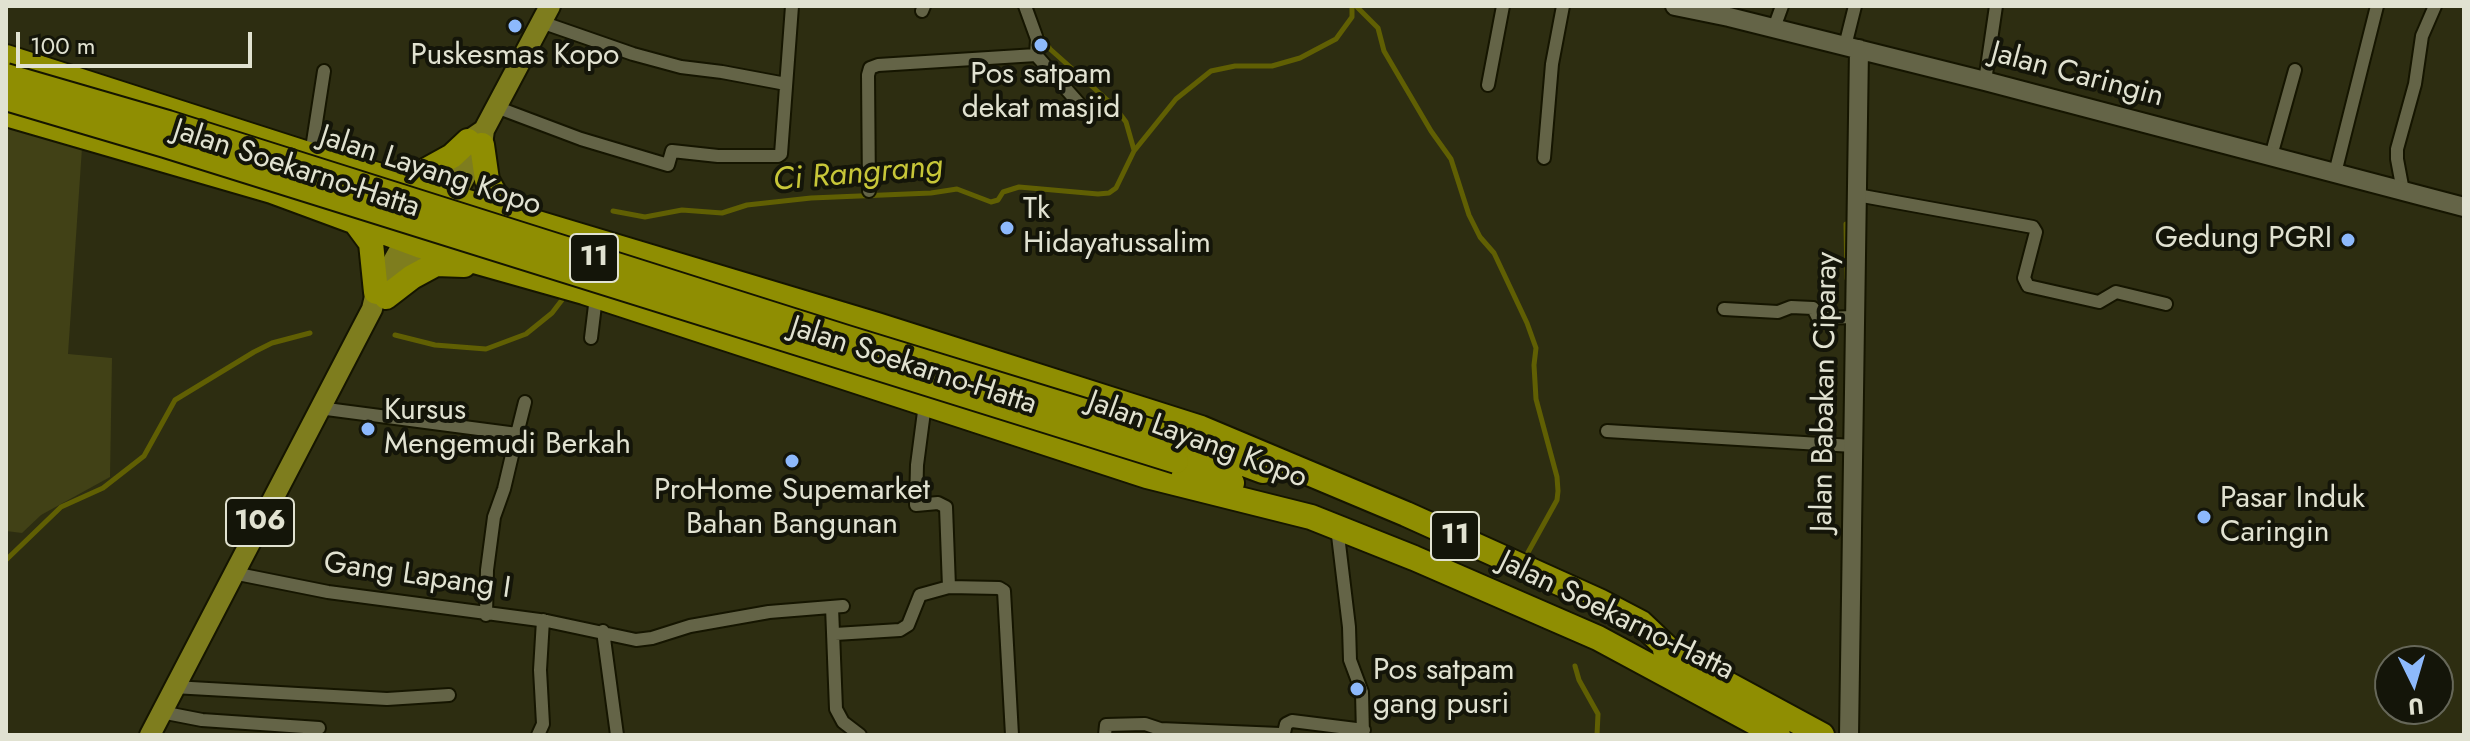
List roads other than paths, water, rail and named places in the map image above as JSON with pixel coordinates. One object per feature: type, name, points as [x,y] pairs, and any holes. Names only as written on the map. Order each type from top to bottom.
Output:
[{"type":"highway","name":"Jalan Soekarno-Hatta","points":[[6,57],[444,196],[662,259],[1094,392],[1220,435],[1599,601],[1641,623],[1678,658]]},
{"type":"highway","name":"Jalan Layang Kopo","points":[[6,76],[168,123],[847,338],[1179,451],[1311,517]]},
{"type":"highway","name":"Jalan Layang Kopo","points":[[6,98],[1179,451],[1289,481]]},
{"type":"highway","name":"Jalan Soekarno-Hatta","points":[[6,114],[198,169],[352,219],[413,243],[596,297],[1147,476],[1311,517],[1598,638],[1778,735]]},
{"type":"highway","points":[[198,169],[206,171],[221,167],[231,155],[229,133],[217,123]]},
{"type":"highway","points":[[374,173],[402,175],[423,172],[478,138],[493,192],[502,207],[519,219]]},
{"type":"highway","points":[[352,219],[371,243],[378,299],[436,264],[498,269]]},
{"type":"highway","points":[[648,315],[640,312],[629,300],[628,277],[638,264],[662,259]]},
{"type":"highway","name":"Jalan Soekarno-Hatta","points":[[1289,481],[1495,566],[1592,612],[1822,735]]},
{"type":"main road","name":"Jalan Caringin","points":[[1675,6],[1985,81],[2464,207]]},
{"type":"main road","name":"106","points":[[150,735],[378,299],[444,196],[546,14]]},
{"type":"main road","name":"Jalan Babakan Ciparay","points":[[1849,735],[1857,195],[1852,48]]},
{"type":"street","points":[[496,107],[581,139],[668,165],[672,151],[718,156],[781,154],[792,6]]},
{"type":"street","points":[[1025,6],[1037,39],[1036,55],[1090,116]]},
{"type":"street","points":[[1488,85],[1503,6]]},
{"type":"street","points":[[1544,158],[1552,64],[1563,6]]},
{"type":"street","points":[[1774,28],[1782,6]]},
{"type":"street","points":[[1852,48],[1855,6]]},
{"type":"street","points":[[1985,81],[1996,6]]},
{"type":"street","points":[[2335,173],[2377,6]]},
{"type":"street","points":[[2403,191],[2397,149],[2415,84],[2422,36],[2435,6]]},
{"type":"street","points":[[546,14],[681,67],[786,84]]},
{"type":"street","points":[[869,191],[870,68],[1036,55]]},
{"type":"street","points":[[2271,156],[2295,70]]},
{"type":"street","points":[[311,155],[324,71]]},
{"type":"street","points":[[1857,195],[2033,227],[2036,232],[2024,278],[2025,283],[2033,288],[2099,302],[2116,292],[2166,304]]},
{"type":"street","points":[[591,338],[596,297]]},
{"type":"street","points":[[1724,309],[1778,312],[1791,307],[1813,308],[1818,318],[1855,317]]},
{"type":"street","points":[[486,615],[487,570],[494,517],[525,402]]},
{"type":"street","points":[[925,404],[917,465],[916,505],[938,503],[946,507],[949,587]]},
{"type":"street","points":[[319,408],[517,434]]},
{"type":"street","points":[[1607,431],[1853,446]]},
{"type":"street","points":[[1105,735],[1106,725],[1145,724],[1160,729],[1280,734],[1292,721],[1363,732],[1362,692],[1350,660],[1337,527]]},
{"type":"street","name":"Gang Lapang I","points":[[233,573],[328,592],[486,615],[543,620],[636,640],[690,626],[769,612],[838,606],[835,634]]},
{"type":"street","points":[[860,735],[843,722],[836,709],[835,634],[900,630],[908,625],[920,595],[949,587],[974,586],[1004,591],[1012,735]]},
{"type":"street","points":[[538,735],[543,724],[540,670],[543,620]]},
{"type":"street","points":[[598,631],[617,735]]},
{"type":"street","points":[[173,687],[387,699],[449,695]]},
{"type":"street","points":[[161,712],[202,720],[319,728]]},
{"type":"waterway","name":"Ci Rangrang","points":[[613,211],[645,217],[682,210],[722,213],[747,205],[811,198],[957,189],[991,202],[998,200],[1003,192],[1019,187],[1109,193],[1116,188],[1134,151],[1176,99],[1211,71],[1235,66],[1272,66],[1300,58],[1336,39],[1352,17],[1352,6]]},
{"type":"waterway","points":[[1356,6],[1378,28],[1384,51],[1451,159],[1469,215],[1480,237],[1494,253],[1536,348],[1536,399],[1558,491],[1557,500],[1526,556]]},
{"type":"waterway","points":[[1040,33],[1050,49],[1114,106],[1126,122],[1134,150]]},
{"type":"waterway","points":[[1846,224],[1847,279]]},
{"type":"waterway","name":"Ci Rangrang","points":[[395,335],[435,345],[486,349],[526,334],[552,313],[565,296]]},
{"type":"waterway","name":"Ci Rangrang","points":[[6,560],[61,507],[103,488],[144,456],[175,400],[272,343],[310,333]]},
{"type":"waterway","points":[[1575,666],[1579,680],[1598,714],[1597,735]]},
{"type":"place","name":"Puskesmas Kopo","points":[[515,26]]},
{"type":"place","name":"Pos satpam dekat masjid","points":[[1041,45]]},
{"type":"place","name":"Tk Hidayatussalim","points":[[1007,228]]},
{"type":"place","name":"Gedung PGRI","points":[[2348,240]]},
{"type":"place","name":"Kursus Mengemudi Berkah","points":[[368,429]]},
{"type":"place","name":"ProHome Supemarket Bahan Bangunan","points":[[792,461]]},
{"type":"place","name":"Pasar Induk Caringin","points":[[2204,517]]},
{"type":"place","name":"Pos satpam gang pusri","points":[[1357,689]]}]
